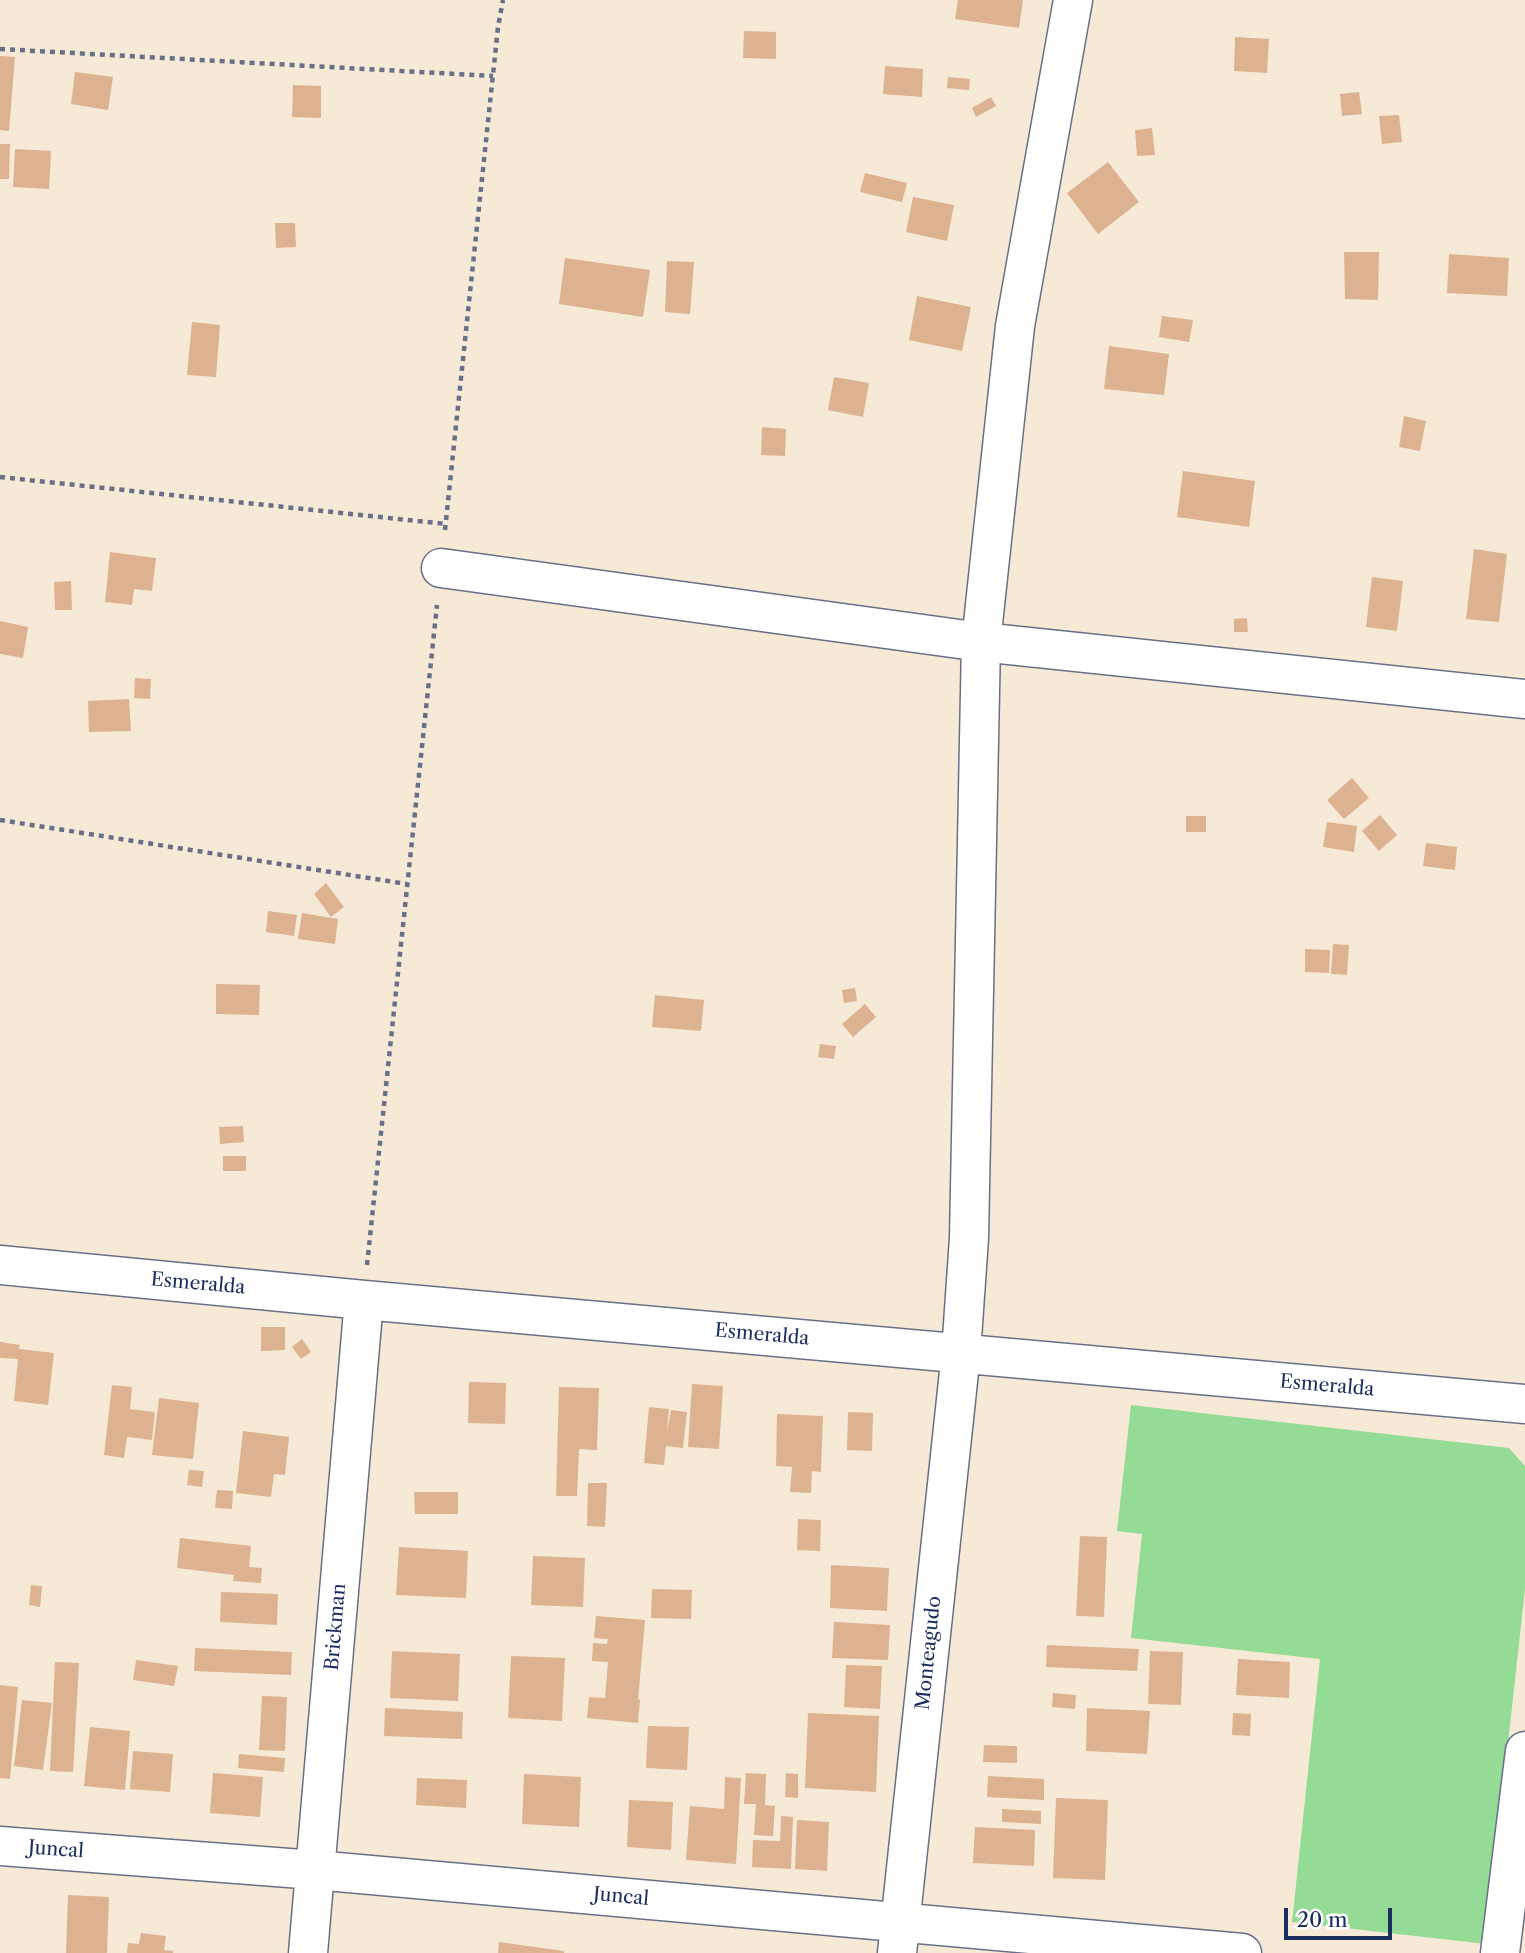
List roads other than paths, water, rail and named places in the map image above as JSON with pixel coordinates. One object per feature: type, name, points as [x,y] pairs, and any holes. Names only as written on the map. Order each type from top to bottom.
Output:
[{"type":"street","name":"Monteagudo","points":[[898,1937],[961,1353],[969,1238],[981,642],[1015,326],[1073,0]]},
{"type":"street","points":[[441,568],[981,642],[1525,699]]},
{"type":"street","name":"Esmeralda","points":[[0,1265],[1525,1404]]},
{"type":"street","name":"Brickman","points":[[308,1953],[363,1300]]},
{"type":"street","points":[[1500,1953],[1525,1751]]},
{"type":"street","name":"Juncal","points":[[0,1846],[316,1870],[898,1937],[1242,1953]]}]
